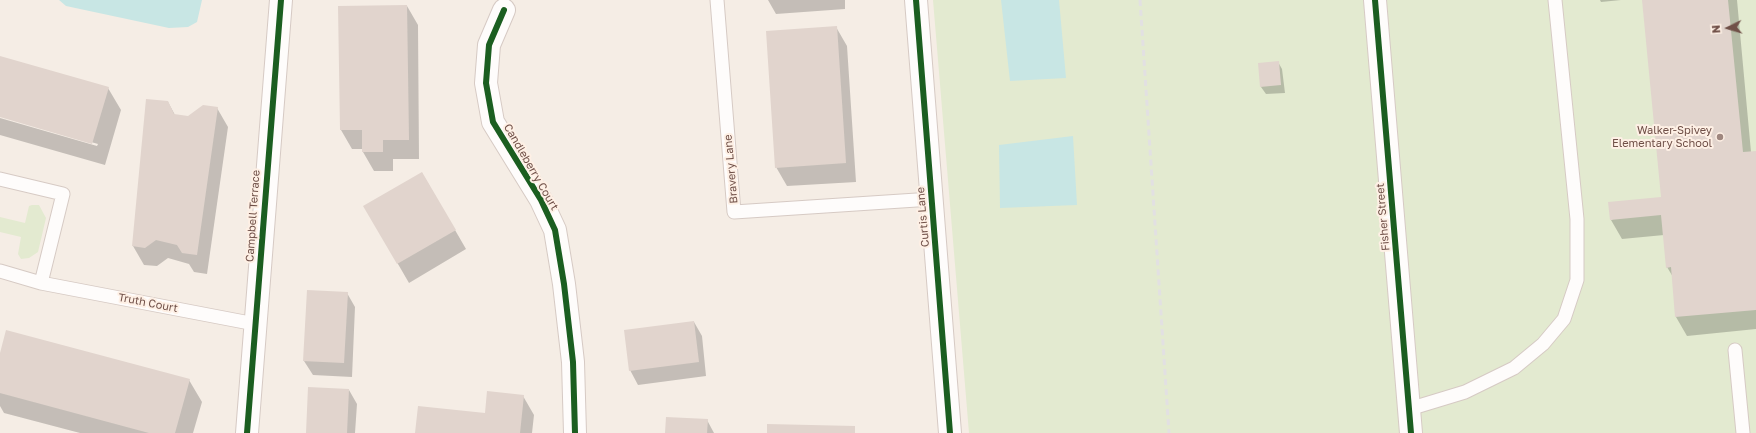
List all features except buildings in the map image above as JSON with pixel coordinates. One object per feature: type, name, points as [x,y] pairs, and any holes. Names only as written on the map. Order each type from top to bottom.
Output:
[{"type":"street","name":"Campbell Terrace","points":[[247,433],[281,0]]},
{"type":"street","name":"Curtis Lane","points":[[916,0],[950,433]]},
{"type":"street","name":"Fisher Street","points":[[1376,0],[1411,433]]},
{"type":"street","name":"Candleberry Court","points":[[504,10],[489,45],[486,83],[493,122],[541,200],[555,230],[564,284],[573,362],[575,433]]},
{"type":"lane","name":"Bravery Lane","points":[[717,0],[734,212],[932,199]]},
{"type":"lane","points":[[1409,409],[1465,392],[1514,368],[1543,344],[1564,319],[1577,280],[1576,219],[1555,0]]},
{"type":"lane","points":[[0,179],[63,194],[41,282]]},
{"type":"lane","name":"Truth Court","points":[[0,271],[41,282],[255,324]]},
{"type":"lane","points":[[1735,350],[1743,433]]},
{"type":"green space","points":[[933,0],[1756,0],[1756,433],[969,433]]},
{"type":"green space","points":[[39,205],[46,218],[38,252],[29,258],[21,259],[18,254],[21,237],[0,232],[0,217],[25,223],[29,206]]},
{"type":"water","points":[[59,0],[202,0],[197,22],[188,27],[169,28],[66,6]]},
{"type":"water","points":[[1001,0],[1059,0],[1066,78],[1010,81]]},
{"type":"water","points":[[1073,136],[1077,205],[1000,208],[999,145]]},
{"type":"railway","points":[[1140,0],[1169,433]]},
{"type":"cycle path","points":[[247,433],[281,0]]},
{"type":"cycle path","points":[[916,0],[950,433]]},
{"type":"cycle path","points":[[1375,0],[1411,433]]},
{"type":"cycle path","points":[[504,10],[489,45],[486,83],[493,122],[541,200],[555,230],[564,284],[573,362],[575,433]]},
{"type":"place","name":"Walker-Spivey Elementary School","points":[[1720,137]]}]
